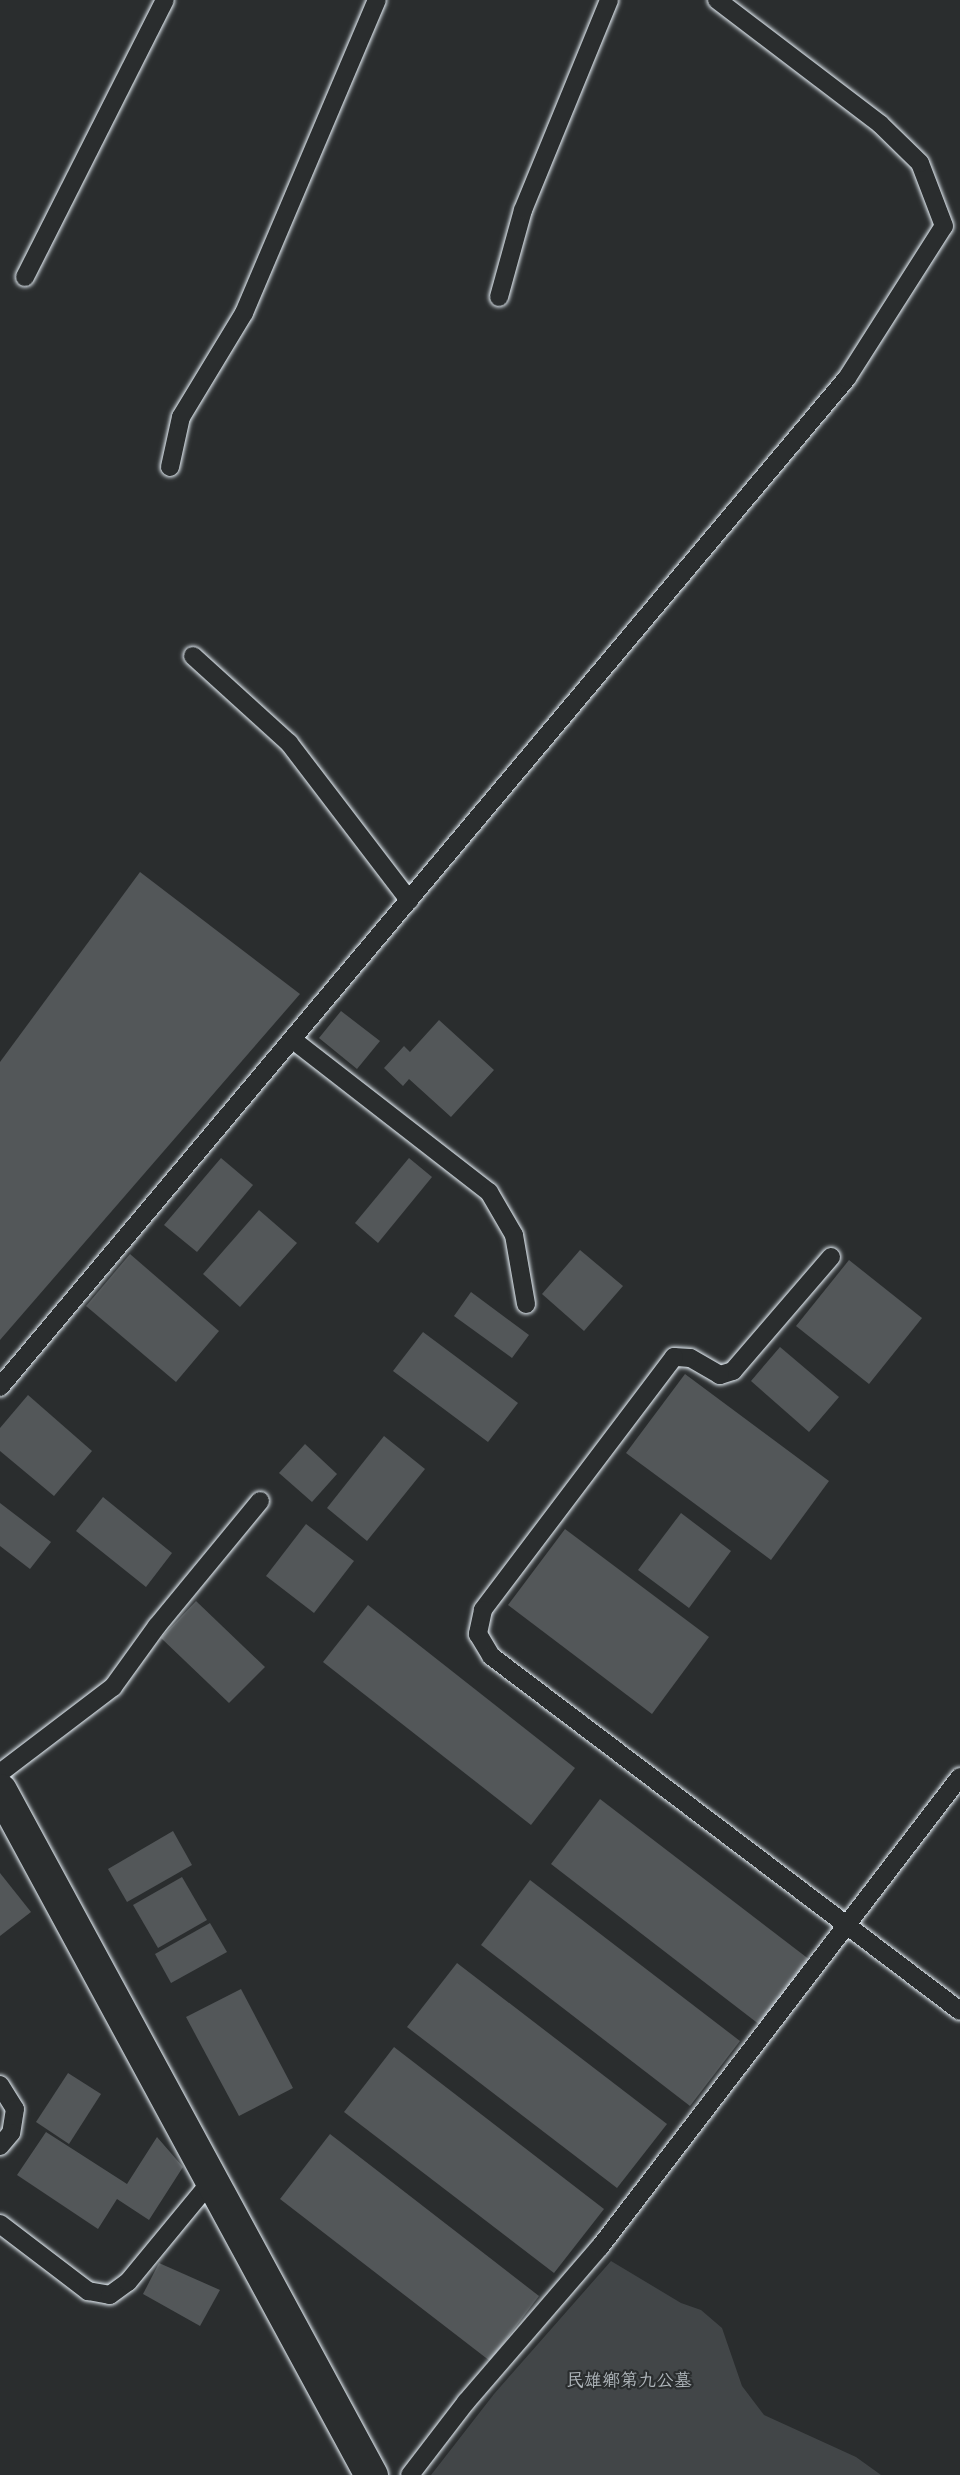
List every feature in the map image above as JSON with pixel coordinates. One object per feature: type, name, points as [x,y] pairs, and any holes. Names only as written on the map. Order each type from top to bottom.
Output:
[{"type":"street","points":[[0,1790],[213,2179],[371,2475]]},
{"type":"lane","points":[[25,277],[165,0]]},
{"type":"lane","points":[[170,467],[181,417],[244,313],[376,0]]},
{"type":"lane","points":[[499,297],[523,210],[609,0]]},
{"type":"lane","points":[[0,1387],[847,378],[952,227],[920,163],[888,132],[717,0]]},
{"type":"lane","points":[[193,656],[289,743],[409,900]]},
{"type":"lane","points":[[293,1040],[489,1192],[514,1235],[526,1304]]},
{"type":"lane","points":[[831,1257],[733,1371],[720,1375],[690,1358],[674,1358],[483,1610],[478,1634],[491,1656],[960,2011]]},
{"type":"lane","points":[[0,1773],[113,1687],[157,1626],[260,1501]]},
{"type":"lane","points":[[410,2475],[466,2402],[600,2247],[960,1777]]},
{"type":"lane","points":[[0,2085],[15,2109],[11,2133],[0,2146]]},
{"type":"lane","points":[[0,2224],[88,2291],[110,2295],[128,2282],[213,2179]]},
{"type":"green space","name":"民雄鄉第九公墓","points":[[611,2261],[681,2303],[701,2310],[722,2328],[742,2386],[764,2415],[856,2457],[881,2475],[431,2475],[494,2394]]},
{"type":"building","points":[[140,872],[300,994],[0,1340],[0,1062]]},
{"type":"building","points":[[341,1011],[380,1041],[357,1069],[319,1038]]},
{"type":"building","points":[[439,1020],[494,1070],[451,1117],[409,1079],[403,1086],[384,1068],[404,1046],[410,1052]]},
{"type":"building","points":[[221,1158],[253,1185],[197,1252],[164,1225]]},
{"type":"building","points":[[409,1158],[432,1177],[378,1243],[355,1223]]},
{"type":"building","points":[[259,1210],[297,1243],[240,1307],[203,1274]]},
{"type":"building","points":[[580,1250],[623,1286],[584,1331],[542,1294]]},
{"type":"building","points":[[130,1254],[219,1331],[176,1382],[86,1306]]},
{"type":"building","points":[[849,1260],[922,1318],[869,1384],[796,1326]]},
{"type":"building","points":[[471,1292],[529,1335],[512,1358],[454,1316]]},
{"type":"building","points":[[423,1332],[518,1403],[488,1442],[393,1371]]},
{"type":"building","points":[[780,1347],[839,1397],[809,1432],[751,1381]]},
{"type":"building","points":[[685,1374],[829,1481],[771,1560],[626,1453]]},
{"type":"building","points":[[28,1395],[92,1451],[54,1496],[0,1451],[0,1428]]},
{"type":"building","points":[[384,1436],[425,1469],[367,1541],[327,1508]]},
{"type":"building","points":[[305,1444],[337,1474],[312,1502],[279,1473]]},
{"type":"building","points":[[103,1497],[172,1553],[146,1587],[76,1531]]},
{"type":"building","points":[[0,1503],[51,1542],[30,1569],[0,1546]]},
{"type":"building","points":[[681,1513],[731,1551],[689,1608],[638,1570]]},
{"type":"building","points":[[306,1524],[354,1561],[314,1613],[266,1576]]},
{"type":"building","points":[[565,1529],[709,1637],[652,1714],[508,1605]]},
{"type":"building","points":[[196,1601],[265,1667],[229,1703],[161,1638]]},
{"type":"building","points":[[368,1605],[575,1768],[531,1825],[323,1662]]},
{"type":"building","points":[[600,1799],[810,1960],[760,2025],[551,1864]]},
{"type":"building","points":[[173,1831],[192,1865],[127,1902],[108,1869]]},
{"type":"building","points":[[0,1873],[31,1912],[0,1936]]},
{"type":"building","points":[[182,1877],[207,1920],[158,1948],[133,1905]]},
{"type":"building","points":[[530,1880],[740,2041],[690,2106],[481,1945]]},
{"type":"building","points":[[210,1923],[227,1952],[171,1983],[155,1954]]},
{"type":"building","points":[[457,1963],[667,2124],[617,2188],[407,2027]]},
{"type":"building","points":[[241,1989],[293,2088],[239,2116],[186,2017]]},
{"type":"building","points":[[394,2047],[604,2209],[554,2273],[344,2112]]},
{"type":"building","points":[[68,2073],[101,2094],[69,2144],[36,2122]]},
{"type":"building","points":[[46,2132],[127,2184],[157,2137],[183,2167],[149,2220],[117,2199],[98,2229],[17,2175]]},
{"type":"building","points":[[330,2134],[539,2296],[490,2361],[280,2199]]},
{"type":"building","points":[[159,2263],[220,2290],[200,2326],[143,2294]]}]
